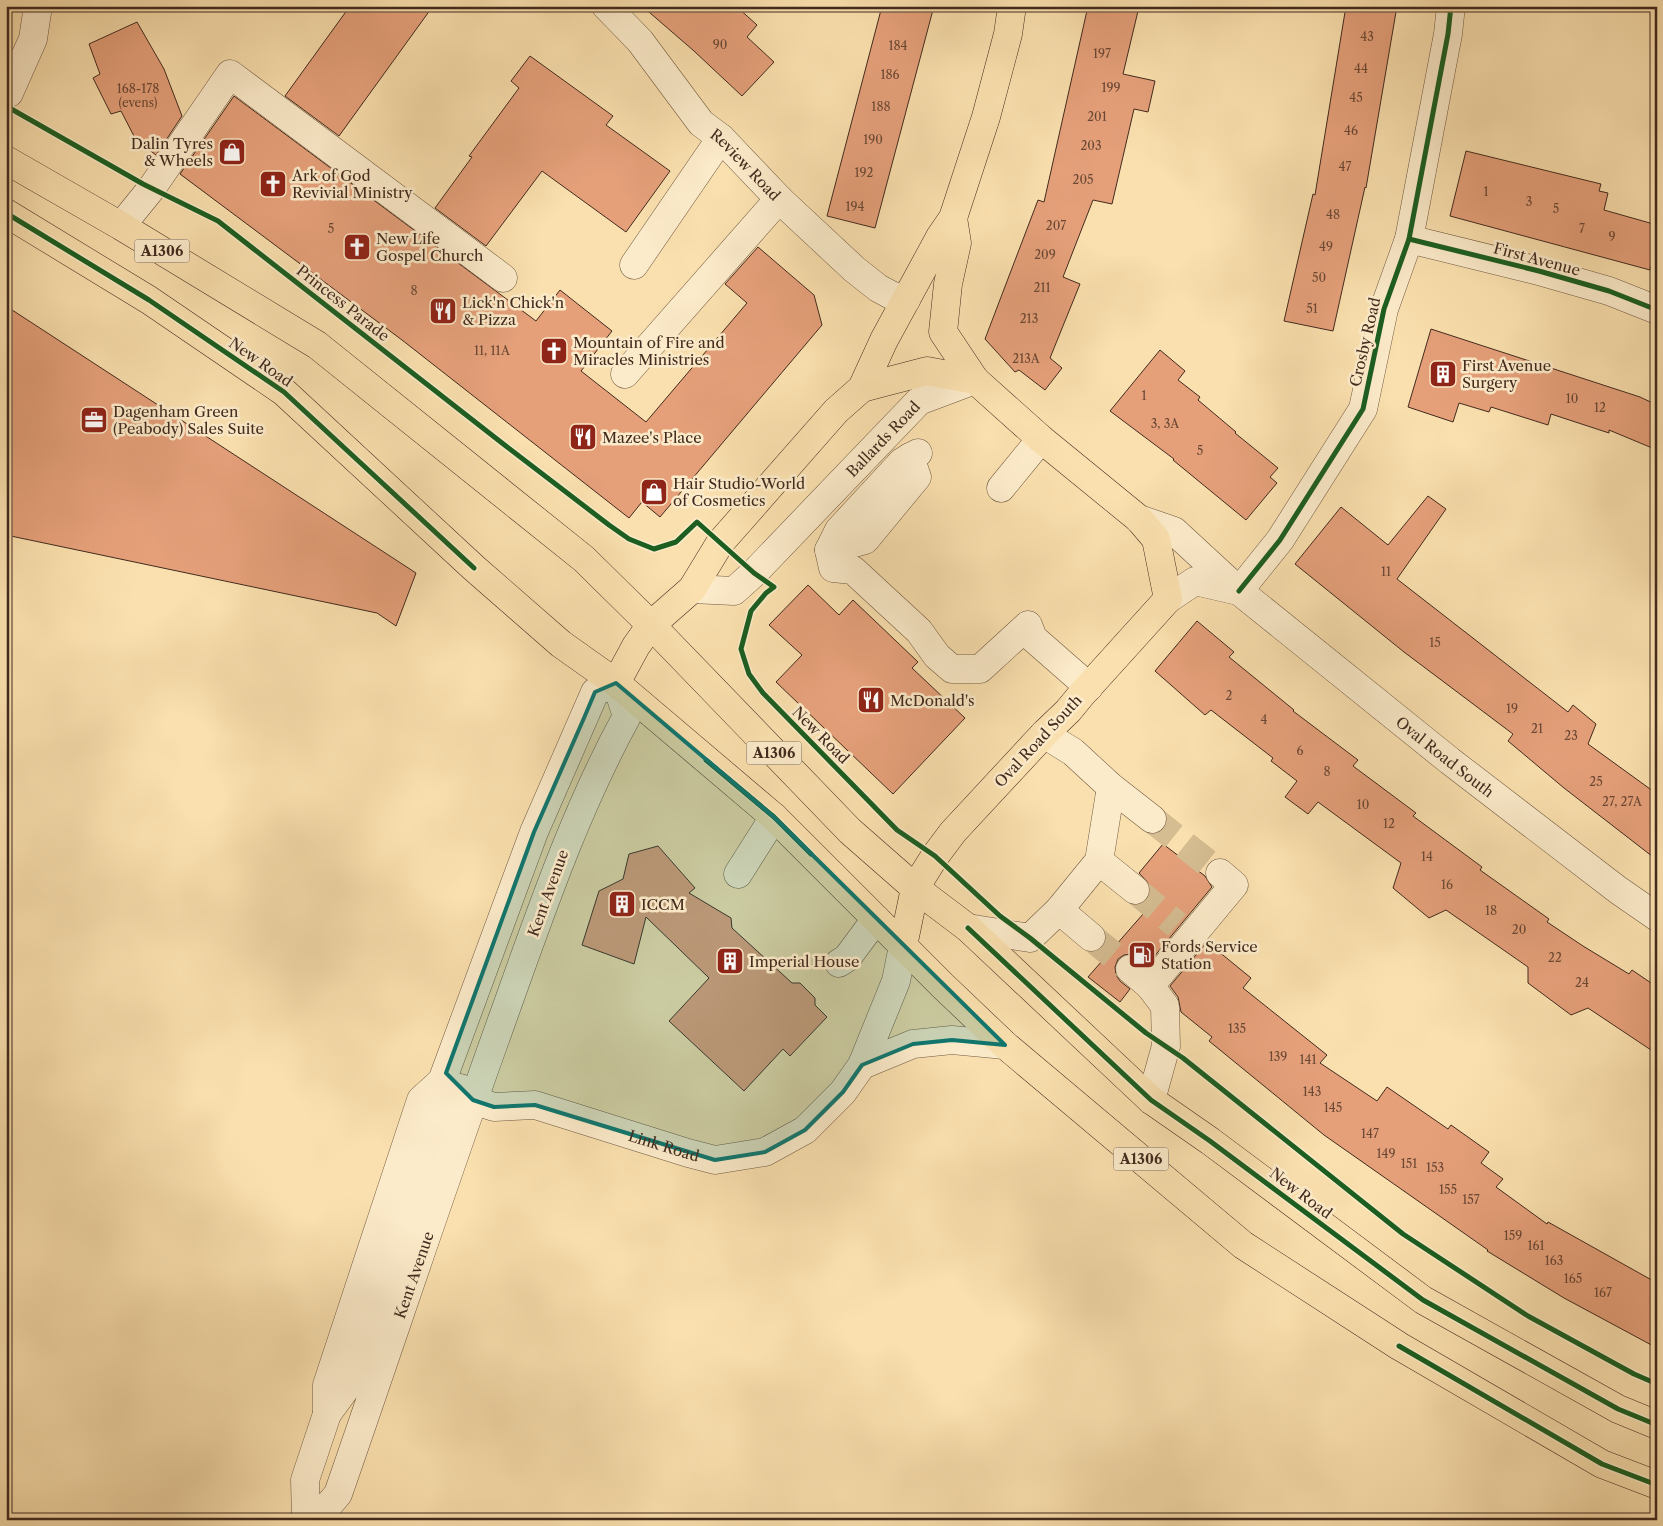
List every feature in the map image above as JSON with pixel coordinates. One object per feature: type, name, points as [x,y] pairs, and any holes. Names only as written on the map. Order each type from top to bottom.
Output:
[{"type":"main road","points":[[616,682],[636,646],[651,625],[692,589],[720,543],[836,411],[862,388],[884,340],[940,237],[954,218],[986,117],[1008,34],[1012,6]]},
{"type":"main road","name":"New Road","points":[[6,160],[121,226],[317,345],[584,559],[651,625],[850,831],[915,888],[968,928],[1151,1100],[1210,1141],[1423,1300],[1618,1409],[1657,1425]]},
{"type":"main road","name":"New Road","points":[[6,212],[150,300],[284,392],[474,568],[561,644],[616,682],[774,817],[1005,1045],[1243,1245],[1416,1356],[1602,1464],[1657,1486]]},
{"type":"main road","points":[[954,218],[957,243],[948,284],[943,332],[975,380]]},
{"type":"main road","points":[[862,388],[926,371],[975,380]]},
{"type":"main road","name":"Oval Road South","points":[[915,888],[935,856],[954,832],[1044,734],[1068,712],[1168,599],[1156,540],[1139,518],[1041,439],[975,380]]},
{"type":"main road","points":[[904,946],[915,888]]},
{"type":"street","points":[[9,93],[33,39],[38,6]]},
{"type":"street","name":"Review Road","points":[[606,6],[640,41],[701,123],[721,138],[779,199],[854,269],[891,295],[906,300]]},
{"type":"street","name":"Crosby Road","points":[[1239,591],[1280,540],[1363,409],[1384,309],[1409,239],[1446,44],[1451,6]]},
{"type":"street","points":[[121,226],[151,189],[230,74],[503,278]]},
{"type":"street","points":[[634,264],[721,138]]},
{"type":"street","points":[[626,374],[779,199]]},
{"type":"street","name":"First Avenue","points":[[1409,239],[1539,271],[1609,291],[1657,310]]},
{"type":"street","name":"Ballards Road","points":[[692,589],[734,591],[754,573],[919,401],[975,380]]},
{"type":"street","points":[[1001,488],[1041,439]]},
{"type":"street","points":[[914,455],[916,477],[865,540],[829,550],[833,568],[853,570],[919,631],[936,656],[952,669],[980,669],[1028,625],[1033,638],[1089,687]]},
{"type":"street","name":"Oval Road South","points":[[1139,518],[1174,532],[1239,591],[1450,761],[1618,890],[1657,917]]},
{"type":"street","name":"Oval Road South","points":[[1168,599],[1195,581],[1239,591]]},
{"type":"street","points":[[306,1520],[305,1480],[328,1414],[327,1385],[421,1100],[444,1077],[534,832],[595,692],[616,682]]},
{"type":"street","name":"Kent Avenue","points":[[316,1520],[338,1494],[473,1100],[565,846],[611,745],[627,716],[616,682]]},
{"type":"street","points":[[1044,734],[1073,752],[1152,819]]},
{"type":"street","points":[[968,928],[1030,938],[1059,910],[1099,861],[1112,787]]},
{"type":"street","points":[[738,874],[774,817]]},
{"type":"street","points":[[1099,861],[1135,890]]},
{"type":"street","points":[[1150,986],[1184,931],[1234,885],[1220,873]]},
{"type":"street","points":[[1059,910],[1092,937]]},
{"type":"street","points":[[839,963],[847,958],[876,919]]},
{"type":"street","name":"Link Road","points":[[444,1077],[473,1100],[494,1107],[536,1105],[688,1154],[715,1160],[765,1152],[805,1130],[843,1092],[862,1065],[896,981],[904,946]]},
{"type":"street","points":[[1130,968],[1150,986],[1165,1006],[1166,1046],[1151,1100]]},
{"type":"street","points":[[862,1065],[914,1044],[952,1040],[1005,1045]]},
{"type":"highlighted area","points":[[616,683],[774,817],[1005,1045],[952,1040],[913,1044],[862,1065],[843,1092],[805,1130],[765,1152],[715,1160],[535,1105],[494,1107],[473,1100],[446,1073],[534,832],[595,692]]},
{"type":"building","points":[[350,6],[433,6],[339,136],[285,96]]},
{"type":"building","points":[[642,6],[736,6],[757,25],[747,37],[774,62],[742,96]]},
{"type":"building","points":[[882,6],[934,6],[875,228],[827,216]]},
{"type":"building","points":[[1088,6],[1120,6],[1138,11],[1123,74],[1155,81],[1148,112],[1134,109],[1112,204],[1093,200],[1063,277],[1080,284],[1050,358],[1062,368],[1045,390],[1019,370],[1015,372],[985,339],[1038,200],[1044,202]]},
{"type":"building","points":[[1346,6],[1397,6],[1366,188],[1333,331],[1284,321],[1313,194],[1315,195]]},
{"type":"building","points":[[137,22],[164,69],[182,116],[156,155],[136,140],[121,111],[111,114],[93,78],[100,74],[89,44]]},
{"type":"building","points":[[530,56],[613,116],[606,125],[670,171],[626,232],[542,171],[486,246],[435,208],[472,157],[469,156],[519,88],[511,81]]},
{"type":"building","points":[[234,96],[536,321],[560,290],[612,331],[581,371],[646,422],[747,303],[725,284],[758,247],[814,295],[822,325],[660,517],[642,502],[629,518],[402,340],[180,174]]},
{"type":"building","points":[[1466,151],[1601,184],[1599,191],[1608,193],[1604,210],[1657,225],[1657,245],[1650,270],[1450,216]]},
{"type":"building","name":"Dagenham Green (Peabody) Sales Suite","points":[[6,306],[416,573],[396,626],[377,613],[6,535]]},
{"type":"building","points":[[1431,329],[1640,397],[1657,405],[1657,450],[1609,430],[1609,433],[1551,414],[1548,425],[1491,407],[1489,412],[1459,403],[1453,422],[1408,407]]},
{"type":"building","points":[[1160,350],[1185,371],[1178,380],[1200,397],[1198,400],[1278,468],[1270,477],[1277,483],[1246,520],[1174,459],[1110,411]]},
{"type":"building","points":[[1428,496],[1446,509],[1397,579],[1568,712],[1573,705],[1596,724],[1588,744],[1657,794],[1657,860],[1564,788],[1508,741],[1513,734],[1404,652],[1295,564],[1341,507],[1388,545]]},
{"type":"building","name":"McDonald's","points":[[808,585],[839,615],[853,600],[918,662],[912,668],[965,718],[893,794],[776,682],[802,655],[769,625]]},
{"type":"building","points":[[1197,621],[1234,652],[1229,657],[1293,711],[1358,760],[1353,766],[1416,813],[1413,816],[1482,867],[1480,870],[1549,919],[1547,922],[1583,946],[1629,974],[1632,970],[1657,987],[1657,1054],[1588,1008],[1571,1015],[1528,983],[1528,967],[1446,910],[1429,918],[1393,888],[1401,863],[1318,802],[1308,814],[1285,797],[1297,781],[1271,761],[1273,758],[1211,710],[1205,715],[1155,671]]},
{"type":"building","points":[[1163,844],[1205,876],[1212,887],[1148,964],[1140,957],[1132,954],[1124,955],[1118,959],[1115,967],[1116,975],[1130,989],[1120,1002],[1088,977],[1157,898],[1150,893],[1149,884],[1139,873]]},
{"type":"building","points":[[658,846],[695,888],[689,893],[731,918],[732,928],[792,983],[800,983],[815,998],[815,1005],[827,1017],[790,1056],[783,1049],[744,1091],[669,1021],[709,978],[646,917],[634,964],[582,945],[599,891],[623,879],[629,854]]},
{"type":"building","points":[[1207,942],[1251,978],[1243,988],[1327,1055],[1320,1063],[1377,1101],[1387,1087],[1448,1129],[1451,1125],[1489,1152],[1481,1163],[1503,1179],[1496,1187],[1547,1224],[1548,1222],[1657,1283],[1657,1348],[1564,1298],[1487,1251],[1324,1135],[1209,1041],[1212,1037],[1181,1012],[1178,997],[1170,986]]},
{"type":"tunnel","points":[[1152,819],[1220,873]]},
{"type":"tunnel","points":[[1135,890],[1177,925]]},
{"type":"tunnel","points":[[1091,937],[1130,969]]},
{"type":"cycle path","points":[[1239,591],[1280,540],[1363,409],[1384,309],[1409,239],[1448,34],[1451,6]]},
{"type":"cycle path","name":"Princess Parade","points":[[6,106],[143,184],[218,221],[502,443],[629,539],[654,549],[676,542],[697,522],[754,573],[774,587],[766,593],[751,611],[741,649],[749,674],[763,693],[897,830],[935,856],[1000,916],[1030,938],[1146,1033],[1183,1058],[1403,1234],[1528,1316],[1634,1374],[1657,1384]]},
{"type":"cycle path","points":[[6,213],[149,300],[284,392],[474,568]]},
{"type":"cycle path","points":[[1409,239],[1539,271],[1609,291],[1657,310]]},
{"type":"cycle path","points":[[706,760],[774,817],[811,854]]},
{"type":"cycle path","points":[[968,928],[1151,1100],[1210,1141],[1423,1300],[1618,1409],[1657,1425]]},
{"type":"cycle path","points":[[1399,1346],[1602,1464],[1657,1485]]},
{"type":"place","name":"Dalin Tyres & Wheels","points":[[232,152]]},
{"type":"place","name":"Ark of God Revivial Ministry","points":[[273,184]]},
{"type":"place","name":"New Life Gospel Church","points":[[357,247]]},
{"type":"place","name":"Lick'n Chick'n & Pizza","points":[[443,311]]},
{"type":"place","name":"Mountain of Fire and Miracles Ministries","points":[[554,351]]},
{"type":"place","name":"First Avenue Surgery","points":[[1443,374]]},
{"type":"place","name":"Dagenham Green (Peabody) Sales Suite","points":[[94,420]]},
{"type":"place","name":"Mazee's Place","points":[[583,437]]},
{"type":"place","name":"Hair Studio-World of Cosmetics","points":[[654,492]]},
{"type":"place","name":"McDonald's","points":[[871,700]]},
{"type":"place","name":"ICCM","points":[[622,904]]},
{"type":"place","name":"Fords Service Station","points":[[1142,955]]},
{"type":"place","name":"Imperial House","points":[[730,961]]}]
